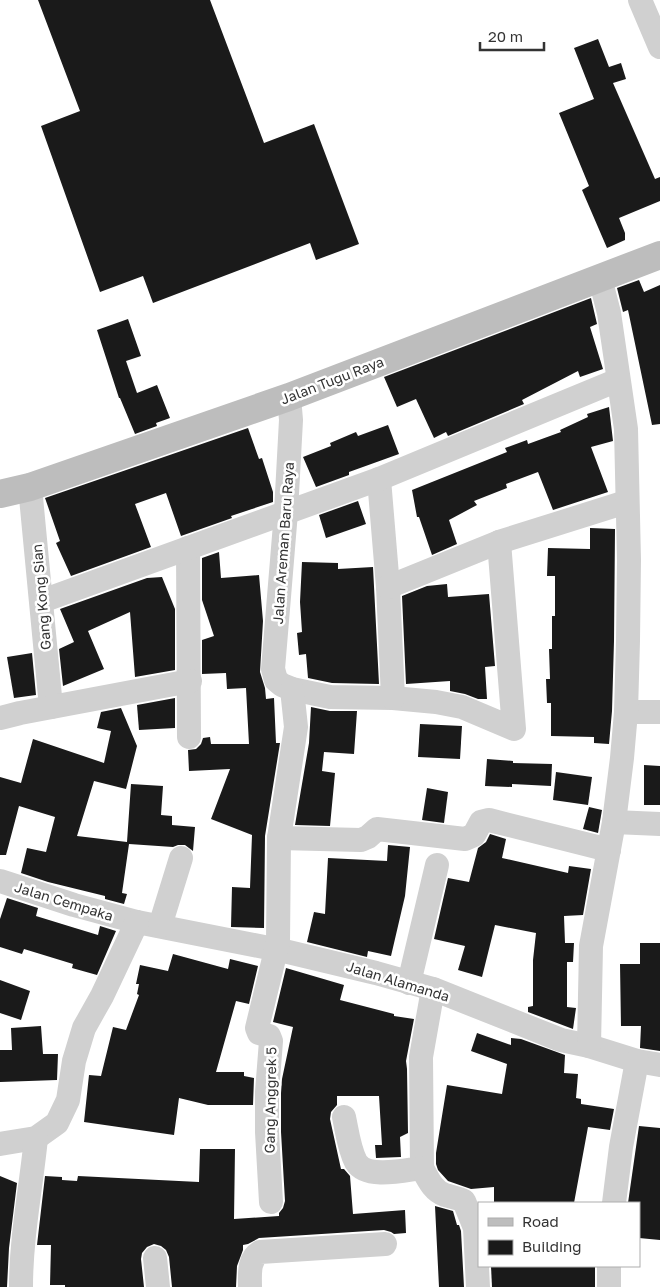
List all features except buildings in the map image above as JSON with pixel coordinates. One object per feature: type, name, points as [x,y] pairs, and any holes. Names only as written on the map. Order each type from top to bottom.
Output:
[{"type":"street","points":[[640,0],[660,48]]},
{"type":"street","name":"Jalan Tugu Raya","points":[[0,494],[30,487],[290,397],[660,255]]},
{"type":"street","points":[[589,1046],[591,946],[614,822],[626,712],[629,570],[626,502],[626,429],[609,313],[600,278]]},
{"type":"street","points":[[42,601],[379,479],[618,380]]},
{"type":"street","name":"Jalan Areman Baru Raya","points":[[277,950],[279,838],[296,727],[287,687],[276,680],[274,669],[286,512],[291,420],[290,397]]},
{"type":"street","points":[[379,479],[388,587],[393,698]]},
{"type":"street","name":"Gang Kong Sian","points":[[30,487],[51,707]]},
{"type":"street","points":[[388,587],[499,542],[626,502]]},
{"type":"street","points":[[287,687],[330,697],[393,698],[436,702],[462,707],[514,729],[499,542]]},
{"type":"street","points":[[188,548],[189,737]]},
{"type":"street","points":[[0,718],[190,681]]},
{"type":"street","points":[[626,712],[660,712]]},
{"type":"street","points":[[279,838],[361,840],[377,829],[464,839],[474,835],[481,822],[489,820],[609,850]]},
{"type":"street","points":[[614,822],[660,824]]},
{"type":"street","points":[[0,1144],[36,1138],[57,1123],[68,1100],[74,1061],[84,1028],[142,923],[181,858]]},
{"type":"street","points":[[409,983],[437,865]]},
{"type":"street","name":"Jalan Cempaka","points":[[0,881],[142,923]]},
{"type":"street","name":"Jalan Alamanda","points":[[142,923],[277,950],[376,973],[433,989],[562,1040],[589,1046],[637,1061],[660,1065]]},
{"type":"street","name":"Gang Anggrek 5","points":[[271,1202],[267,1092],[272,1041],[269,1036],[259,1033],[257,1028],[277,950]]},
{"type":"street","points":[[433,989],[421,1057],[422,1168],[430,1184],[437,1191],[464,1201],[475,1228],[478,1287]]},
{"type":"street","points":[[614,1202],[621,1147],[637,1061]]},
{"type":"street","points":[[344,1117],[353,1155],[357,1164],[366,1171],[376,1173],[422,1168]]},
{"type":"street","points":[[21,1287],[23,1238],[36,1138]]},
{"type":"street","points":[[250,1287],[251,1262],[255,1255],[260,1252],[385,1244]]},
{"type":"street","points":[[155,1258],[158,1287]]},
{"type":"street","points":[[609,1267],[609,1287]]}]
